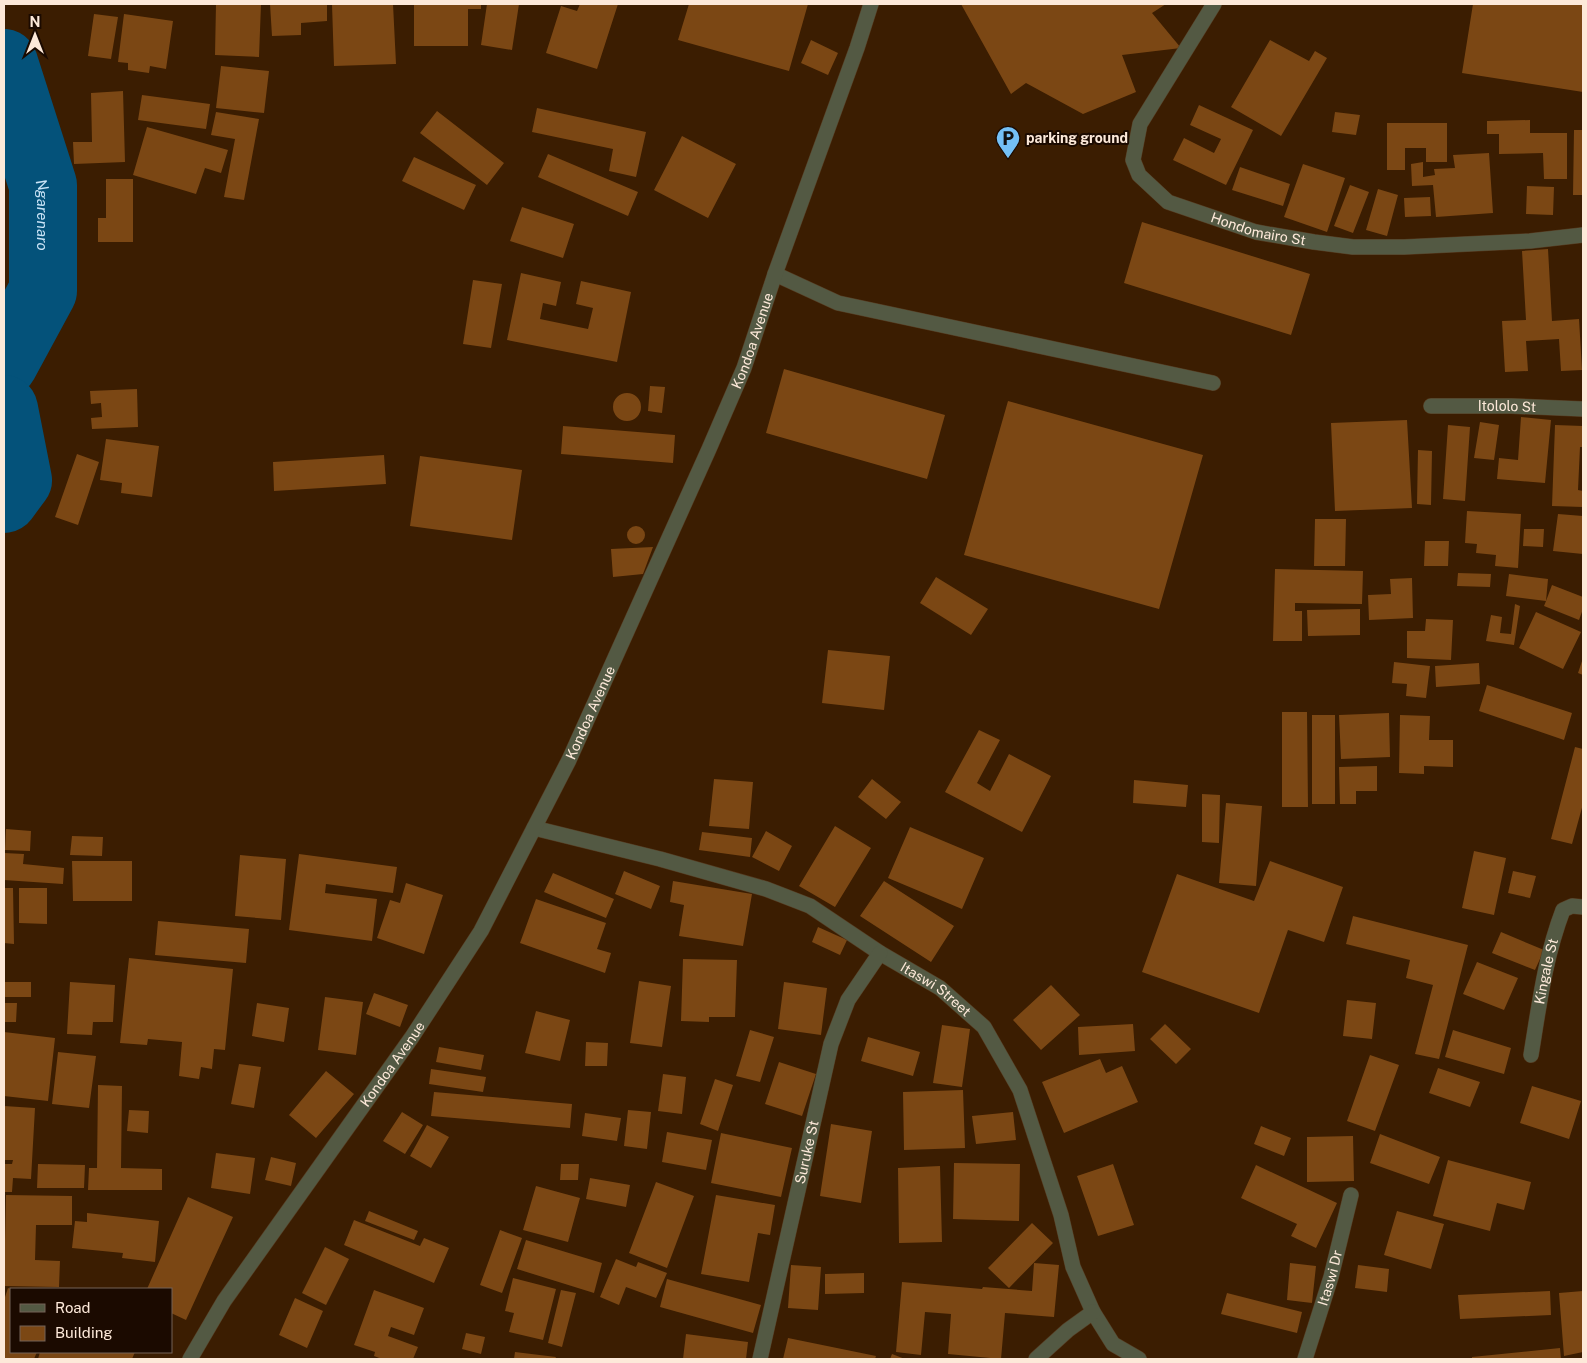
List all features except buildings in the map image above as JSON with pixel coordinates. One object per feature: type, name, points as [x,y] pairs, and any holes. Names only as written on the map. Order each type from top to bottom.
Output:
[{"type":"street","name":"Kondoa Avenue","points":[[190,1359],[224,1301],[412,1037],[481,932],[569,760],[744,368],[775,274],[857,48],[871,4]]},
{"type":"street","name":"Hondomairo St","points":[[1214,4],[1140,124],[1136,138],[1133,160],[1139,175],[1168,202],[1256,232],[1353,247],[1404,247],[1530,241],[1583,235]]},
{"type":"street","points":[[775,274],[838,303],[1213,383]]},
{"type":"street","name":"Itololo St","points":[[1431,406],[1511,406],[1583,409]]},
{"type":"street","name":"Itaswi Street","points":[[534,828],[660,859],[766,889],[810,906],[880,953],[940,988],[984,1027],[1020,1090],[1061,1214],[1072,1267],[1093,1312],[1113,1344],[1139,1359]]},
{"type":"street","name":"Kingale St","points":[[1531,1055],[1548,955],[1556,928],[1563,910],[1572,906],[1583,907]]},
{"type":"street","name":"Suruke St","points":[[760,1359],[831,1044],[848,1000],[880,953]]},
{"type":"street","name":"Itaswi Dr","points":[[1305,1359],[1331,1277],[1351,1194]]},
{"type":"street","points":[[1036,1359],[1068,1330],[1093,1312]]},
{"type":"waterway","name":"Ngarenaro","points":[[4,63],[43,185],[43,291],[4,363]]},
{"type":"waterway","name":"Ngarenaro","points":[[4,409],[18,480],[4,499]]},
{"type":"place","name":"parking ground","points":[[1008,159]]}]
